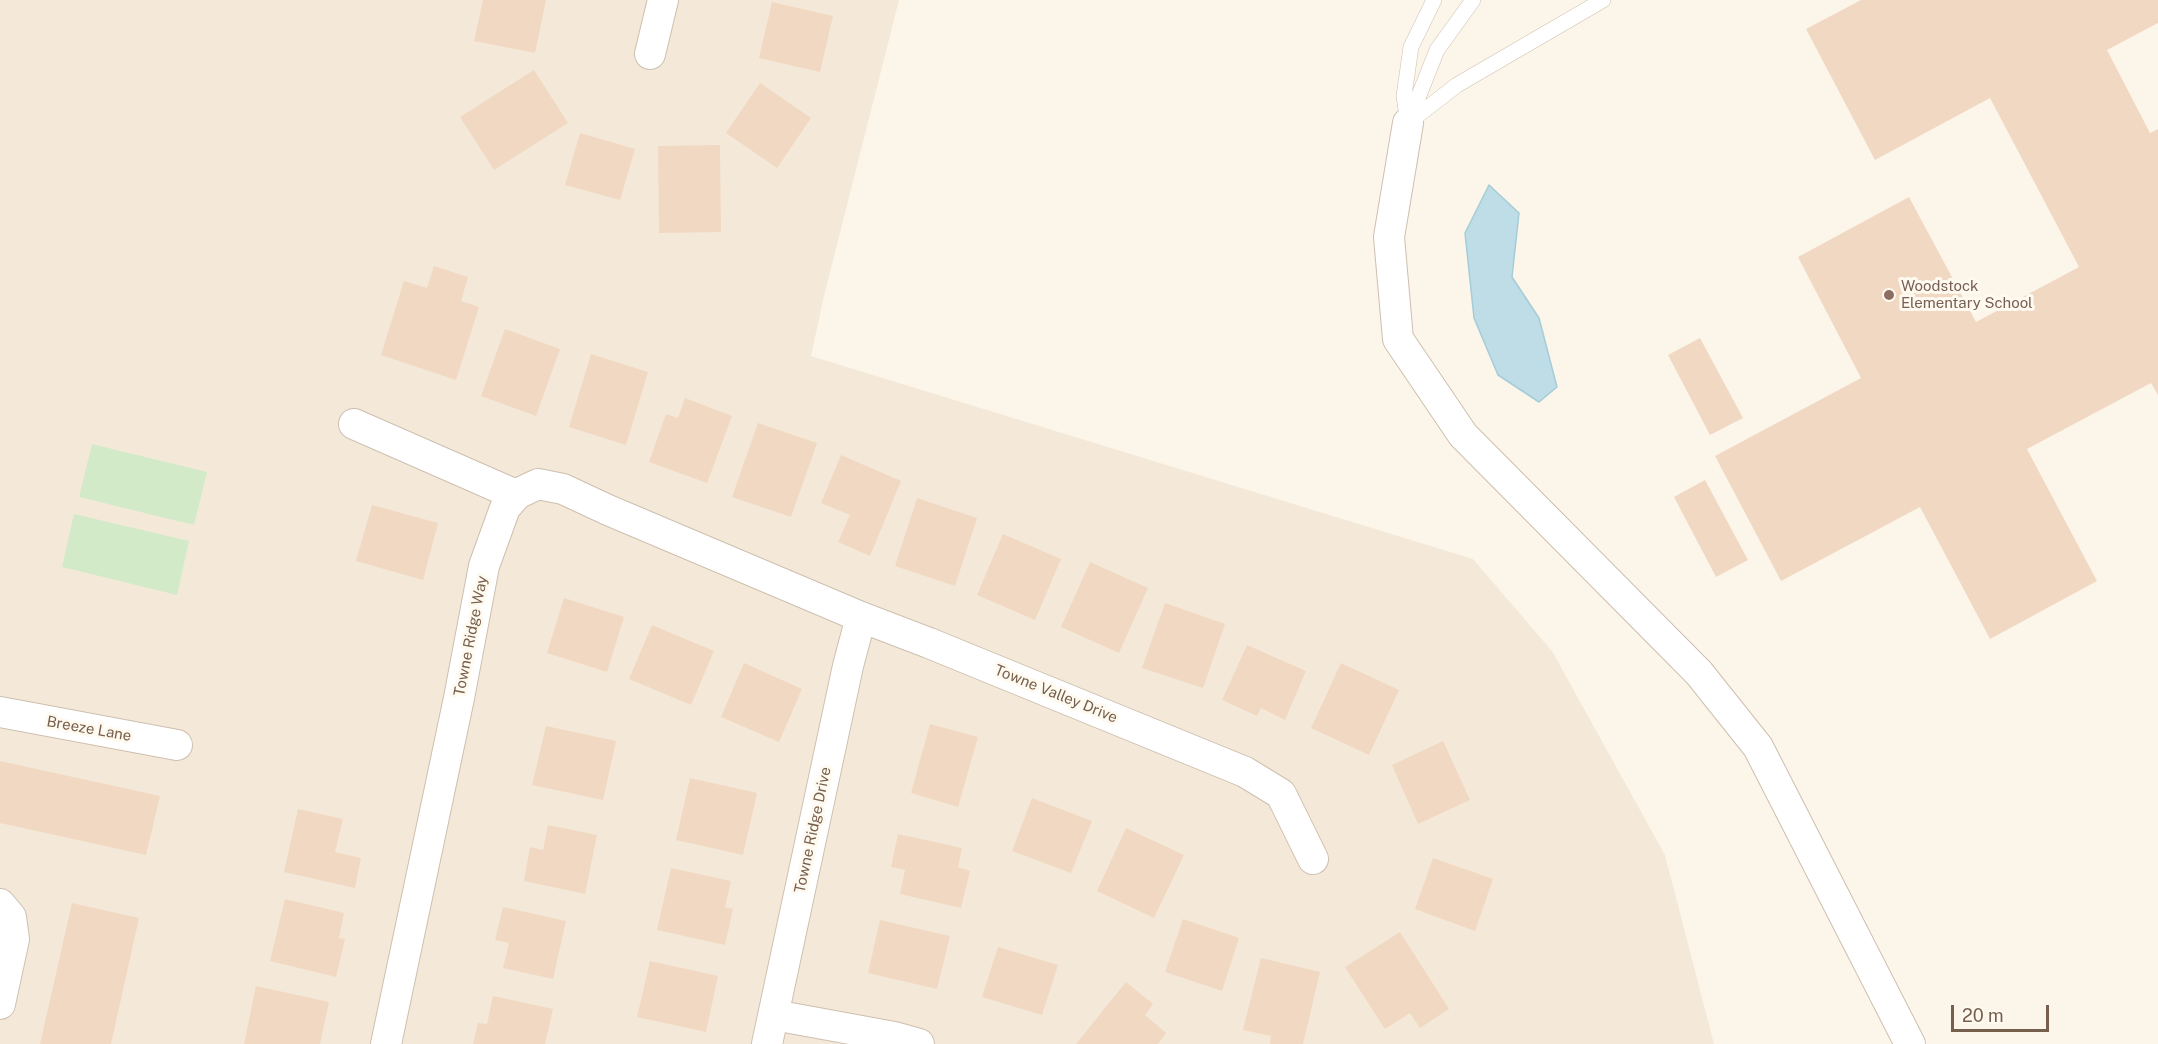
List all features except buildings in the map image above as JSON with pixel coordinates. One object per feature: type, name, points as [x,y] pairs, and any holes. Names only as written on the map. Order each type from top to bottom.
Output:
[{"type":"street","points":[[650,54],[663,0]]},
{"type":"street","points":[[1408,123],[1389,237],[1398,339],[1463,435],[1699,673],[1758,747],[1910,1044]]},
{"type":"street","points":[[354,424],[516,495]]},
{"type":"street","name":"Towne Valley Drive","points":[[516,495],[538,484],[563,489],[861,617],[1245,771],[1281,794],[1313,859]]},
{"type":"street","name":"Towne Ridge Way","points":[[386,1044],[459,698],[484,566],[505,508],[516,495]]},
{"type":"street","name":"Towne Ridge Drive","points":[[767,1044],[848,666],[861,617]]},
{"type":"street","name":"Breeze Lane","points":[[0,711],[177,745]]},
{"type":"street","points":[[0,904],[11,917],[14,939],[0,1004]]},
{"type":"street","points":[[774,1015],[894,1037],[919,1044]]},
{"type":"lane","points":[[1408,123],[1404,96],[1411,47],[1434,0]]},
{"type":"lane","points":[[1408,123],[1437,50],[1473,0]]},
{"type":"lane","points":[[1408,123],[1457,85],[1603,0]]},
{"type":"shaded area","points":[[0,0],[899,0],[811,356],[1473,559],[1552,651],[1665,855],[1714,1044],[0,1044]]},
{"type":"green space","points":[[92,444],[207,472],[194,525],[79,497]]},
{"type":"green space","points":[[74,514],[189,541],[177,595],[62,567]]},
{"type":"water","points":[[1489,185],[1519,213],[1512,277],[1539,318],[1557,387],[1539,402],[1498,375],[1474,318],[1465,233]]},
{"type":"place","name":"Woodstock Elementary School","points":[[1889,295]]}]
